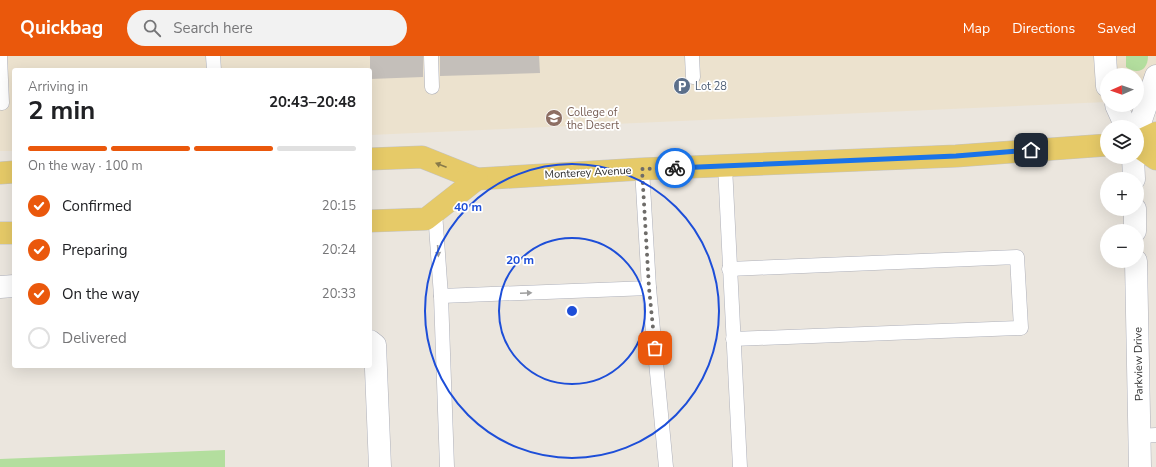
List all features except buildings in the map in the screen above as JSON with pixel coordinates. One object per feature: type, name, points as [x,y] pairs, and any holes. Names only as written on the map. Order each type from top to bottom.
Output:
[{"type":"main road","points":[[1144,139],[1156,133]]},
{"type":"main road","name":"Monterey Avenue","points":[[372,159],[422,157],[477,179],[642,169],[956,156],[1100,146]]},
{"type":"main road","points":[[1144,151],[1156,159]]},
{"type":"main road","points":[[0,173],[12,172]]},
{"type":"main road","points":[[372,221],[426,219],[477,179]]},
{"type":"main road","points":[[0,233],[12,233]]},
{"type":"street","points":[[1105,56],[1105,68]]},
{"type":"street","points":[[1141,120],[1156,76]]},
{"type":"street","name":"Parkview Drive","points":[[1136,268],[1148,436],[1140,467]]},
{"type":"street","points":[[0,287],[12,286]]},
{"type":"street","points":[[373,343],[380,467]]},
{"type":"lane","points":[[213,56],[214,68]]},
{"type":"lane","points":[[431,56],[432,87]]},
{"type":"lane","points":[[692,56],[693,77]]},
{"type":"lane","points":[[0,57],[2,103]]},
{"type":"lane","points":[[724,166],[740,467]]},
{"type":"lane","points":[[642,169],[649,288],[666,467]]},
{"type":"lane","points":[[435,212],[441,296],[447,467]]},
{"type":"lane","points":[[729,269],[1017,256],[1021,328],[733,339]]},
{"type":"lane","points":[[441,296],[649,288]]},
{"type":"shaded area","name":"College of the Desert","points":[[0,56],[1156,56],[1156,100],[1144,101],[1144,68],[1100,68],[1100,102],[372,135],[372,68],[12,68],[12,151],[0,151]]},
{"type":"green space","points":[[1126,56],[1148,56],[1148,61],[1144,68],[1126,67]]},
{"type":"green space","points":[[225,450],[225,467],[0,467],[0,459]]},
{"type":"way so far","points":[[655,348],[649,288],[642,169],[675,168]]},
{"type":"place","name":"Lot 28","points":[[682,86]]},
{"type":"place","name":"College of the Desert","points":[[554,118]]},
{"type":"route","points":[[675,168],[956,156],[1031,150]]}]
